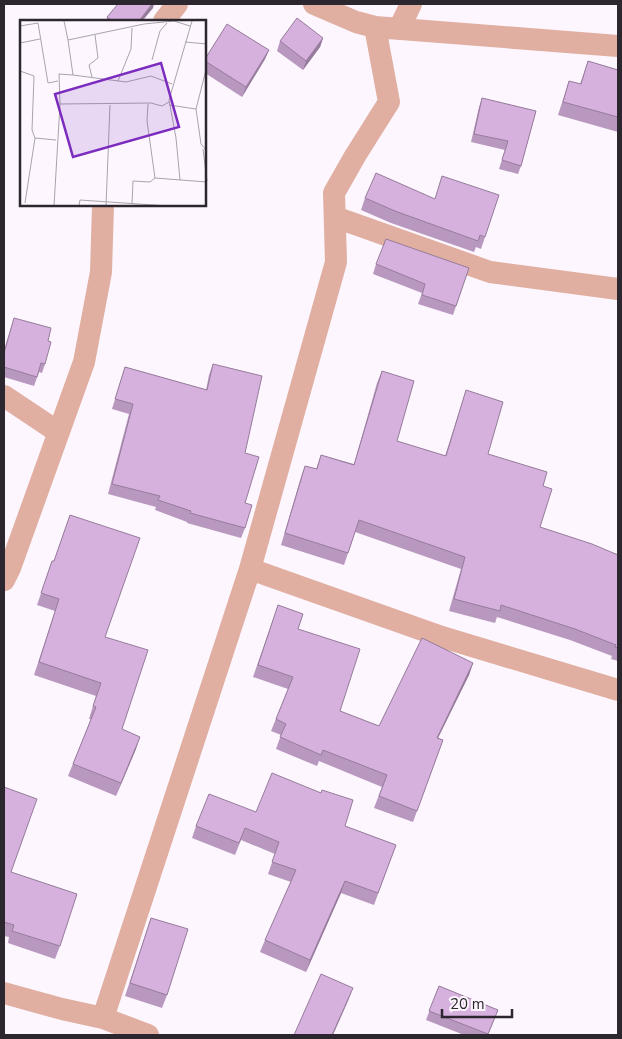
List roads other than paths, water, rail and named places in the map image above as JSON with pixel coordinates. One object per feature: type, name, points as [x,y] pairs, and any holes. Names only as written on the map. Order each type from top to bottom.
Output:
[{"type":"street","points":[[165,20],[178,4]]},
{"type":"street","points":[[314,4],[356,22],[376,27],[618,46]]},
{"type":"street","points":[[399,29],[411,4]]},
{"type":"street","points":[[103,1018],[250,569],[336,262],[334,193],[389,102],[376,27]]},
{"type":"street","points":[[6,575],[84,362],[101,272],[103,206]]},
{"type":"street","points":[[335,217],[490,272],[618,289]]},
{"type":"street","points":[[4,396],[58,432]]},
{"type":"street","points":[[250,569],[442,637],[618,690]]},
{"type":"street","points":[[4,993],[103,1018],[148,1035]]}]
